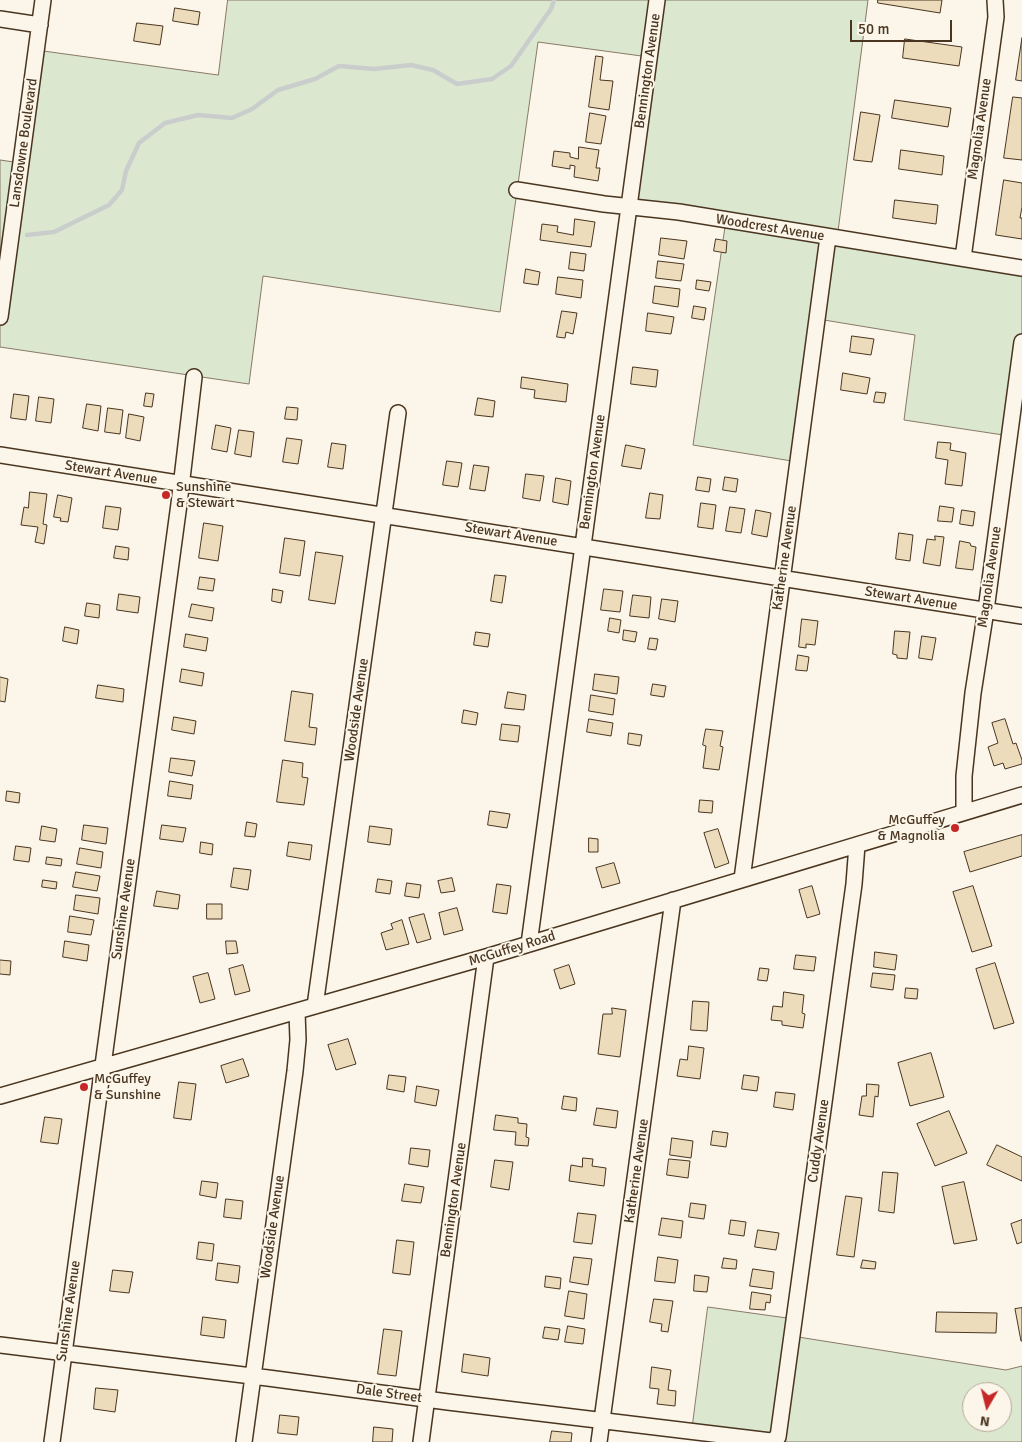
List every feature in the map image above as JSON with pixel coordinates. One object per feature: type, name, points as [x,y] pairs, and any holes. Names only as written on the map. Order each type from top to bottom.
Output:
[{"type":"street","name":"Lansdowne Boulevard","points":[[0,316],[43,0]]},
{"type":"street","name":"Bennington Avenue","points":[[529,944],[657,0]]},
{"type":"street","name":"Magnolia Avenue","points":[[962,258],[996,17],[995,0]]},
{"type":"street","points":[[0,19],[40,25]]},
{"type":"street","name":"Woodcrest Avenue","points":[[517,190],[604,204],[679,212],[1022,268]]},
{"type":"street","name":"Katherine Avenue","points":[[742,879],[828,237]]},
{"type":"street","name":"Magnolia Avenue","points":[[964,812],[964,776],[973,693],[1022,342]]},
{"type":"street","name":"Sunshine Avenue","points":[[52,1442],[182,484],[194,376]]},
{"type":"street","name":"Woodside Avenue","points":[[315,1006],[398,413]]},
{"type":"street","name":"Stewart Avenue","points":[[0,455],[1022,616]]},
{"type":"street","name":"McGuffey Road","points":[[0,1096],[486,957],[1022,794]]},
{"type":"street","name":"Cuddy Avenue","points":[[778,1437],[854,884],[856,845]]},
{"type":"street","name":"Katherine Avenue","points":[[600,1442],[674,900]]},
{"type":"street","name":"Bennington Avenue","points":[[421,1442],[486,957]]},
{"type":"street","name":"Woodside Avenue","points":[[244,1442],[295,1071],[298,1040],[297,1012]]},
{"type":"street","name":"Dale Street","points":[[0,1345],[771,1441],[778,1437]]},
{"type":"green space","points":[[228,0],[868,0],[837,239],[1022,268],[1022,342],[1010,436],[904,420],[915,335],[818,319],[798,462],[693,445],[726,220],[629,206],[649,57],[538,42],[500,312],[263,276],[249,384],[0,347],[0,160],[21,163],[36,50],[218,75]]},
{"type":"green space","points":[[708,1307],[794,1319],[792,1336],[1006,1370],[1022,1366],[1022,1442],[712,1442],[713,1434],[692,1431]]},
{"type":"building","points":[[878,0],[942,0],[940,13],[878,3]]},
{"type":"building","points":[[175,8],[200,12],[198,25],[173,21]]},
{"type":"building","points":[[137,23],[163,26],[160,45],[134,41]]},
{"type":"building","points":[[1022,38],[1022,81],[1016,80]]},
{"type":"building","points":[[905,39],[962,47],[959,66],[903,58]]},
{"type":"building","points":[[596,56],[603,57],[600,80],[613,81],[609,110],[589,107]]},
{"type":"building","points":[[1013,97],[1022,98],[1022,160],[1004,158]]},
{"type":"building","points":[[895,100],[951,108],[948,127],[892,118]]},
{"type":"building","points":[[861,112],[880,115],[872,162],[854,160]]},
{"type":"building","points":[[590,113],[606,116],[601,144],[586,142]]},
{"type":"building","points":[[579,147],[599,150],[596,168],[600,168],[598,181],[574,177],[575,166],[570,165],[570,169],[552,166],[554,151],[570,153],[570,157],[578,159]]},
{"type":"building","points":[[901,150],[944,156],[942,175],[899,169]]},
{"type":"building","points":[[1004,180],[1022,183],[1020,218],[1022,218],[1022,239],[996,235]]},
{"type":"building","points":[[895,200],[938,205],[936,224],[893,218]]},
{"type":"building","points":[[575,219],[595,222],[591,247],[540,240],[542,224],[558,226],[557,232],[573,235]]},
{"type":"building","points":[[661,238],[687,241],[684,259],[659,255]]},
{"type":"building","points":[[716,239],[727,241],[726,253],[714,251]]},
{"type":"building","points":[[571,252],[586,254],[584,271],[569,269]]},
{"type":"building","points":[[658,261],[684,264],[681,281],[656,278]]},
{"type":"building","points":[[526,269],[540,272],[538,285],[524,283]]},
{"type":"building","points":[[558,277],[583,280],[581,298],[556,294]]},
{"type":"building","points":[[697,280],[711,282],[709,291],[696,289]]},
{"type":"building","points":[[655,286],[680,289],[678,307],[653,303]]},
{"type":"building","points":[[694,306],[706,308],[704,320],[692,318]]},
{"type":"building","points":[[562,311],[577,313],[573,334],[566,332],[565,338],[557,337]]},
{"type":"building","points":[[648,313],[674,317],[671,334],[646,331]]},
{"type":"building","points":[[852,336],[874,339],[871,355],[850,352]]},
{"type":"building","points":[[633,367],[658,370],[656,387],[631,384]]},
{"type":"building","points":[[843,373],[870,378],[867,394],[841,390]]},
{"type":"building","points":[[522,377],[568,384],[566,402],[534,398],[535,390],[521,388]]},
{"type":"building","points":[[876,392],[886,393],[884,403],[874,402]]},
{"type":"building","points":[[146,393],[154,394],[152,407],[144,406]]},
{"type":"building","points":[[14,394],[29,396],[26,420],[11,418]]},
{"type":"building","points":[[39,397],[54,399],[51,423],[36,421]]},
{"type":"building","points":[[478,398],[495,401],[493,417],[475,415]]},
{"type":"building","points":[[87,404],[101,406],[98,431],[83,428]]},
{"type":"building","points":[[287,407],[298,408],[297,420],[285,419]]},
{"type":"building","points":[[108,408],[123,410],[120,434],[105,432]]},
{"type":"building","points":[[129,414],[144,417],[140,441],[126,438]]},
{"type":"building","points":[[216,425],[231,428],[227,452],[212,449]]},
{"type":"building","points":[[239,430],[254,432],[251,457],[235,454]]},
{"type":"building","points":[[287,438],[302,440],[298,464],[283,462]]},
{"type":"building","points":[[938,442],[951,443],[950,450],[966,453],[962,486],[945,484],[948,460],[936,458]]},
{"type":"building","points":[[332,443],[346,445],[343,469],[328,467]]},
{"type":"building","points":[[626,445],[645,449],[641,469],[622,466]]},
{"type":"building","points":[[447,461],[462,463],[458,487],[443,485]]},
{"type":"building","points":[[474,465],[489,467],[485,491],[470,489]]},
{"type":"building","points":[[526,474],[544,476],[540,501],[523,498]]},
{"type":"building","points":[[698,477],[711,479],[709,492],[696,490]]},
{"type":"building","points":[[725,477],[738,479],[736,492],[723,490]]},
{"type":"building","points":[[556,478],[571,481],[568,505],[553,502]]},
{"type":"building","points":[[30,492],[47,494],[43,524],[47,525],[44,544],[35,542],[38,527],[21,525],[24,507],[28,508]]},
{"type":"building","points":[[650,493],[663,495],[660,519],[646,518]]},
{"type":"building","points":[[58,495],[72,498],[68,522],[60,521],[61,518],[54,517]]},
{"type":"building","points":[[701,503],[716,505],[713,529],[698,527]]},
{"type":"building","points":[[106,506],[121,508],[118,530],[103,528]]},
{"type":"building","points":[[940,506],[954,508],[952,522],[938,521]]},
{"type":"building","points":[[730,507],[745,509],[741,533],[726,531]]},
{"type":"building","points":[[756,510],[771,513],[767,537],[752,534]]},
{"type":"building","points":[[962,510],[975,512],[973,526],[960,524]]},
{"type":"building","points":[[204,523],[223,526],[218,561],[199,558]]},
{"type":"building","points":[[899,533],[913,535],[910,561],[896,559]]},
{"type":"building","points":[[935,536],[944,537],[940,566],[923,563],[927,539],[935,540]]},
{"type":"building","points":[[285,538],[305,541],[300,576],[280,573]]},
{"type":"building","points":[[960,541],[970,543],[971,546],[976,547],[973,570],[956,568]]},
{"type":"building","points":[[116,546],[129,548],[128,560],[114,558]]},
{"type":"building","points":[[316,552],[343,556],[335,604],[309,600]]},
{"type":"building","points":[[495,575],[506,576],[502,603],[491,601]]},
{"type":"building","points":[[200,577],[215,579],[213,591],[198,589]]},
{"type":"building","points":[[273,589],[283,591],[281,603],[272,601]]},
{"type":"building","points":[[604,589],[623,591],[620,612],[601,610]]},
{"type":"building","points":[[119,594],[140,597],[138,613],[117,610]]},
{"type":"building","points":[[633,595],[651,597],[649,618],[630,616]]},
{"type":"building","points":[[662,599],[678,601],[675,622],[659,619]]},
{"type":"building","points":[[87,603],[100,605],[99,618],[85,616]]},
{"type":"building","points":[[192,604],[214,608],[212,621],[189,617]]},
{"type":"building","points":[[610,618],[621,620],[619,633],[608,631]]},
{"type":"building","points":[[802,619],[818,621],[815,645],[806,644],[806,648],[799,647]]},
{"type":"building","points":[[65,627],[79,630],[77,644],[63,641]]},
{"type":"building","points":[[624,630],[637,632],[635,642],[623,640]]},
{"type":"building","points":[[895,631],[910,632],[907,659],[897,658],[897,655],[893,654]]},
{"type":"building","points":[[476,632],[490,634],[488,647],[474,645]]},
{"type":"building","points":[[186,634],[208,638],[206,651],[184,647]]},
{"type":"building","points":[[922,636],[936,638],[932,660],[919,658]]},
{"type":"building","points":[[650,638],[658,639],[656,650],[648,649]]},
{"type":"building","points":[[798,655],[809,657],[807,671],[796,670]]},
{"type":"building","points":[[182,669],[204,673],[202,686],[180,682]]},
{"type":"building","points":[[595,674],[619,677],[617,694],[593,690]]},
{"type":"building","points":[[0,677],[8,679],[5,702],[0,701]]},
{"type":"building","points":[[653,684],[666,686],[664,697],[651,695]]},
{"type":"building","points":[[98,685],[124,689],[123,702],[96,698]]},
{"type":"building","points":[[292,691],[313,694],[309,727],[317,728],[315,745],[285,741]]},
{"type":"building","points":[[508,692],[526,695],[524,710],[505,708]]},
{"type":"building","points":[[591,695],[615,699],[613,715],[589,711]]},
{"type":"building","points":[[464,710],[478,713],[476,725],[462,723]]},
{"type":"building","points":[[174,717],[196,721],[194,734],[172,730]]},
{"type":"building","points":[[589,719],[613,723],[611,736],[587,732]]},
{"type":"building","points":[[1005,719],[1013,744],[1016,743],[1022,764],[1005,769],[1003,763],[994,766],[988,747],[998,743],[992,723]]},
{"type":"building","points":[[502,724],[520,726],[518,742],[500,740]]},
{"type":"building","points":[[706,729],[723,731],[720,746],[723,747],[719,770],[703,768],[706,746],[703,745]]},
{"type":"building","points":[[629,733],[642,735],[640,746],[628,744]]},
{"type":"building","points":[[171,758],[195,761],[192,776],[169,772]]},
{"type":"building","points":[[283,760],[303,763],[302,777],[308,778],[304,805],[277,802]]},
{"type":"building","points":[[170,781],[193,785],[191,799],[168,796]]},
{"type":"building","points":[[7,791],[20,793],[19,803],[6,801]]},
{"type":"building","points":[[700,800],[713,801],[712,813],[699,812]]},
{"type":"building","points":[[490,811],[510,814],[507,828],[488,825]]},
{"type":"building","points":[[247,822],[257,824],[255,837],[245,836]]},
{"type":"building","points":[[84,825],[108,828],[106,844],[82,840]]},
{"type":"building","points":[[162,825],[186,828],[183,842],[160,839]]},
{"type":"building","points":[[42,826],[57,829],[55,842],[40,840]]},
{"type":"building","points":[[370,826],[392,829],[390,845],[368,842]]},
{"type":"building","points":[[718,829],[729,863],[715,868],[704,833]]},
{"type":"building","points":[[1022,835],[1022,856],[970,872],[964,852]]},
{"type":"building","points":[[589,838],[598,839],[598,852],[589,852]]},
{"type":"building","points":[[201,842],[213,844],[212,855],[200,853]]},
{"type":"building","points":[[289,842],[312,845],[310,860],[287,856]]},
{"type":"building","points":[[16,846],[31,848],[29,862],[14,860]]},
{"type":"building","points":[[80,848],[103,852],[101,868],[77,864]]},
{"type":"building","points":[[47,857],[62,859],[61,866],[46,864]]},
{"type":"building","points":[[614,863],[620,883],[602,888],[596,868]]},
{"type":"building","points":[[234,868],[251,870],[248,890],[231,887]]},
{"type":"building","points":[[76,872],[100,876],[97,891],[73,887]]},
{"type":"building","points":[[452,878],[455,891],[441,893],[438,881]]},
{"type":"building","points":[[378,879],[392,881],[390,894],[376,892]]},
{"type":"building","points":[[43,880],[57,882],[56,889],[42,887]]},
{"type":"building","points":[[407,883],[421,885],[419,898],[405,896]]},
{"type":"building","points":[[497,884],[511,886],[507,914],[493,912]]},
{"type":"building","points":[[812,886],[820,914],[807,918],[799,890]]},
{"type":"building","points":[[973,886],[992,946],[972,952],[953,892]]},
{"type":"building","points":[[157,891],[180,895],[178,909],[154,906]]},
{"type":"building","points":[[76,895],[100,898],[98,914],[74,910]]},
{"type":"building","points":[[207,904],[222,904],[222,919],[207,919]]},
{"type":"building","points":[[457,908],[463,930],[444,935],[439,913]]},
{"type":"building","points":[[424,914],[431,939],[417,943],[409,918]]},
{"type":"building","points":[[70,916],[94,920],[91,935],[68,932]]},
{"type":"building","points":[[402,920],[409,944],[386,950],[381,933],[393,929],[391,924]]},
{"type":"building","points":[[65,941],[89,945],[87,961],[63,957]]},
{"type":"building","points":[[226,941],[236,941],[238,953],[227,954]]},
{"type":"building","points":[[875,952],[897,955],[895,970],[874,967]]},
{"type":"building","points":[[796,955],[816,957],[814,971],[794,969]]},
{"type":"building","points":[[0,960],[11,961],[10,975],[0,974]]},
{"type":"building","points":[[995,963],[1014,1023],[994,1029],[976,969]]},
{"type":"building","points":[[243,965],[250,991],[235,995],[229,969]]},
{"type":"building","points":[[569,965],[575,984],[560,989],[554,970]]},
{"type":"building","points":[[760,968],[769,969],[767,981],[758,980]]},
{"type":"building","points":[[208,973],[215,999],[200,1003],[193,977]]},
{"type":"building","points":[[873,973],[895,975],[893,990],[871,987]]},
{"type":"building","points":[[906,988],[918,989],[917,999],[905,998]]},
{"type":"building","points":[[784,992],[804,995],[802,1013],[805,1014],[803,1028],[782,1025],[782,1021],[771,1020],[773,1006],[782,1007]]},
{"type":"building","points":[[693,1001],[709,1002],[707,1031],[691,1030]]},
{"type":"building","points":[[612,1008],[626,1010],[620,1057],[598,1054],[603,1014],[612,1014]]},
{"type":"building","points":[[348,1039],[356,1064],[336,1070],[328,1045]]},
{"type":"building","points":[[689,1046],[704,1048],[700,1079],[677,1076],[680,1059],[687,1060]]},
{"type":"building","points":[[931,1053],[944,1097],[910,1106],[898,1063]]},
{"type":"building","points":[[243,1059],[249,1076],[226,1083],[221,1066]]},
{"type":"building","points":[[389,1075],[406,1077],[404,1092],[387,1089]]},
{"type":"building","points":[[744,1075],[759,1077],[757,1091],[742,1089]]},
{"type":"building","points":[[179,1082],[196,1084],[191,1120],[174,1118]]},
{"type":"building","points":[[867,1084],[879,1085],[878,1097],[875,1096],[873,1117],[859,1115],[862,1096],[866,1096]]},
{"type":"building","points":[[417,1086],[439,1090],[436,1106],[415,1102]]},
{"type":"building","points":[[776,1092],[795,1094],[793,1110],[774,1107]]},
{"type":"building","points":[[564,1096],[577,1098],[576,1111],[562,1109]]},
{"type":"building","points":[[597,1108],[618,1111],[616,1128],[594,1125]]},
{"type":"building","points":[[949,1111],[967,1153],[935,1166],[917,1124]]},
{"type":"building","points":[[496,1115],[518,1118],[518,1123],[527,1124],[526,1137],[529,1138],[528,1146],[515,1145],[516,1132],[494,1130]]},
{"type":"building","points":[[45,1117],[62,1119],[58,1144],[41,1142]]},
{"type":"building","points":[[713,1131],[728,1133],[726,1147],[711,1145]]},
{"type":"building","points":[[672,1138],[693,1141],[691,1158],[670,1155]]},
{"type":"building","points":[[997,1145],[1022,1157],[1022,1181],[987,1165]]},
{"type":"building","points":[[411,1148],[430,1150],[428,1167],[409,1164]]},
{"type":"building","points":[[583,1158],[593,1159],[592,1166],[606,1168],[604,1186],[569,1181],[571,1165],[582,1167]]},
{"type":"building","points":[[669,1159],[690,1161],[688,1178],[667,1175]]},
{"type":"building","points":[[495,1160],[513,1162],[509,1190],[491,1187]]},
{"type":"building","points":[[883,1172],[898,1173],[894,1213],[879,1211]]},
{"type":"building","points":[[202,1181],[218,1183],[216,1198],[200,1195]]},
{"type":"building","points":[[964,1182],[977,1240],[954,1244],[942,1187]]},
{"type":"building","points":[[405,1184],[424,1187],[421,1203],[402,1201]]},
{"type":"building","points":[[846,1196],[862,1198],[854,1257],[837,1255]]},
{"type":"building","points":[[226,1199],[243,1201],[241,1219],[224,1217]]},
{"type":"building","points":[[691,1203],[706,1205],[704,1219],[689,1217]]},
{"type":"building","points":[[578,1213],[596,1215],[592,1244],[574,1242]]},
{"type":"building","points":[[662,1218],[683,1221],[681,1238],[659,1235]]},
{"type":"building","points":[[731,1220],[746,1222],[744,1236],[729,1234]]},
{"type":"building","points":[[1022,1220],[1022,1242],[1017,1244],[1011,1224]]},
{"type":"building","points":[[758,1230],[779,1233],[776,1250],[755,1247]]},
{"type":"building","points":[[397,1240],[414,1242],[410,1275],[393,1273]]},
{"type":"building","points":[[199,1242],[214,1244],[212,1261],[197,1259]]},
{"type":"building","points":[[574,1257],[592,1259],[588,1285],[570,1282]]},
{"type":"building","points":[[658,1257],[678,1260],[675,1283],[655,1281]]},
{"type":"building","points":[[724,1258],[737,1260],[736,1269],[722,1268]]},
{"type":"building","points":[[863,1260],[876,1262],[875,1269],[861,1268]]},
{"type":"building","points":[[218,1263],[240,1266],[238,1283],[216,1280]]},
{"type":"building","points":[[753,1269],[774,1272],[772,1289],[750,1286]]},
{"type":"building","points":[[113,1270],[133,1272],[129,1293],[110,1291]]},
{"type":"building","points":[[695,1275],[709,1277],[707,1292],[694,1291]]},
{"type":"building","points":[[546,1276],[561,1278],[560,1289],[545,1287]]},
{"type":"building","points":[[569,1291],[587,1294],[584,1319],[565,1316]]},
{"type":"building","points":[[752,1292],[771,1295],[770,1303],[766,1302],[765,1310],[750,1309]]},
{"type":"building","points":[[654,1299],[673,1301],[668,1332],[661,1331],[662,1324],[650,1322]]},
{"type":"building","points":[[1022,1308],[1022,1341],[1021,1341],[1015,1309]]},
{"type":"building","points":[[937,1312],[997,1313],[996,1333],[936,1332]]},
{"type":"building","points":[[203,1317],[226,1320],[224,1338],[201,1335]]},
{"type":"building","points":[[568,1326],[585,1329],[583,1344],[565,1342]]},
{"type":"building","points":[[545,1327],[560,1329],[558,1340],[543,1338]]},
{"type":"building","points":[[384,1329],[402,1331],[396,1376],[378,1374]]},
{"type":"building","points":[[464,1354],[490,1358],[488,1376],[462,1372]]},
{"type":"building","points":[[652,1367],[671,1370],[668,1390],[676,1391],[675,1406],[657,1404],[659,1389],[650,1388]]},
{"type":"building","points":[[96,1388],[118,1390],[115,1412],[94,1409]]},
{"type":"building","points":[[280,1415],[299,1417],[297,1435],[278,1433]]},
{"type":"building","points":[[374,1427],[393,1429],[392,1442],[373,1442]]},
{"type":"building","points":[[552,1431],[572,1433],[571,1442],[550,1442]]},
{"type":"waterway","points":[[27,235],[54,232],[109,205],[122,190],[126,171],[139,143],[165,123],[198,115],[232,118],[252,109],[278,90],[315,79],[339,66],[374,69],[411,65],[433,70],[457,84],[492,79],[511,66],[551,9],[554,0]]},
{"type":"place","name":"Sunshine & Stewart","points":[[166,495]]},
{"type":"place","name":"McGuffey & Magnolia","points":[[955,828]]},
{"type":"place","name":"McGuffey & Sunshine","points":[[84,1087]]}]
